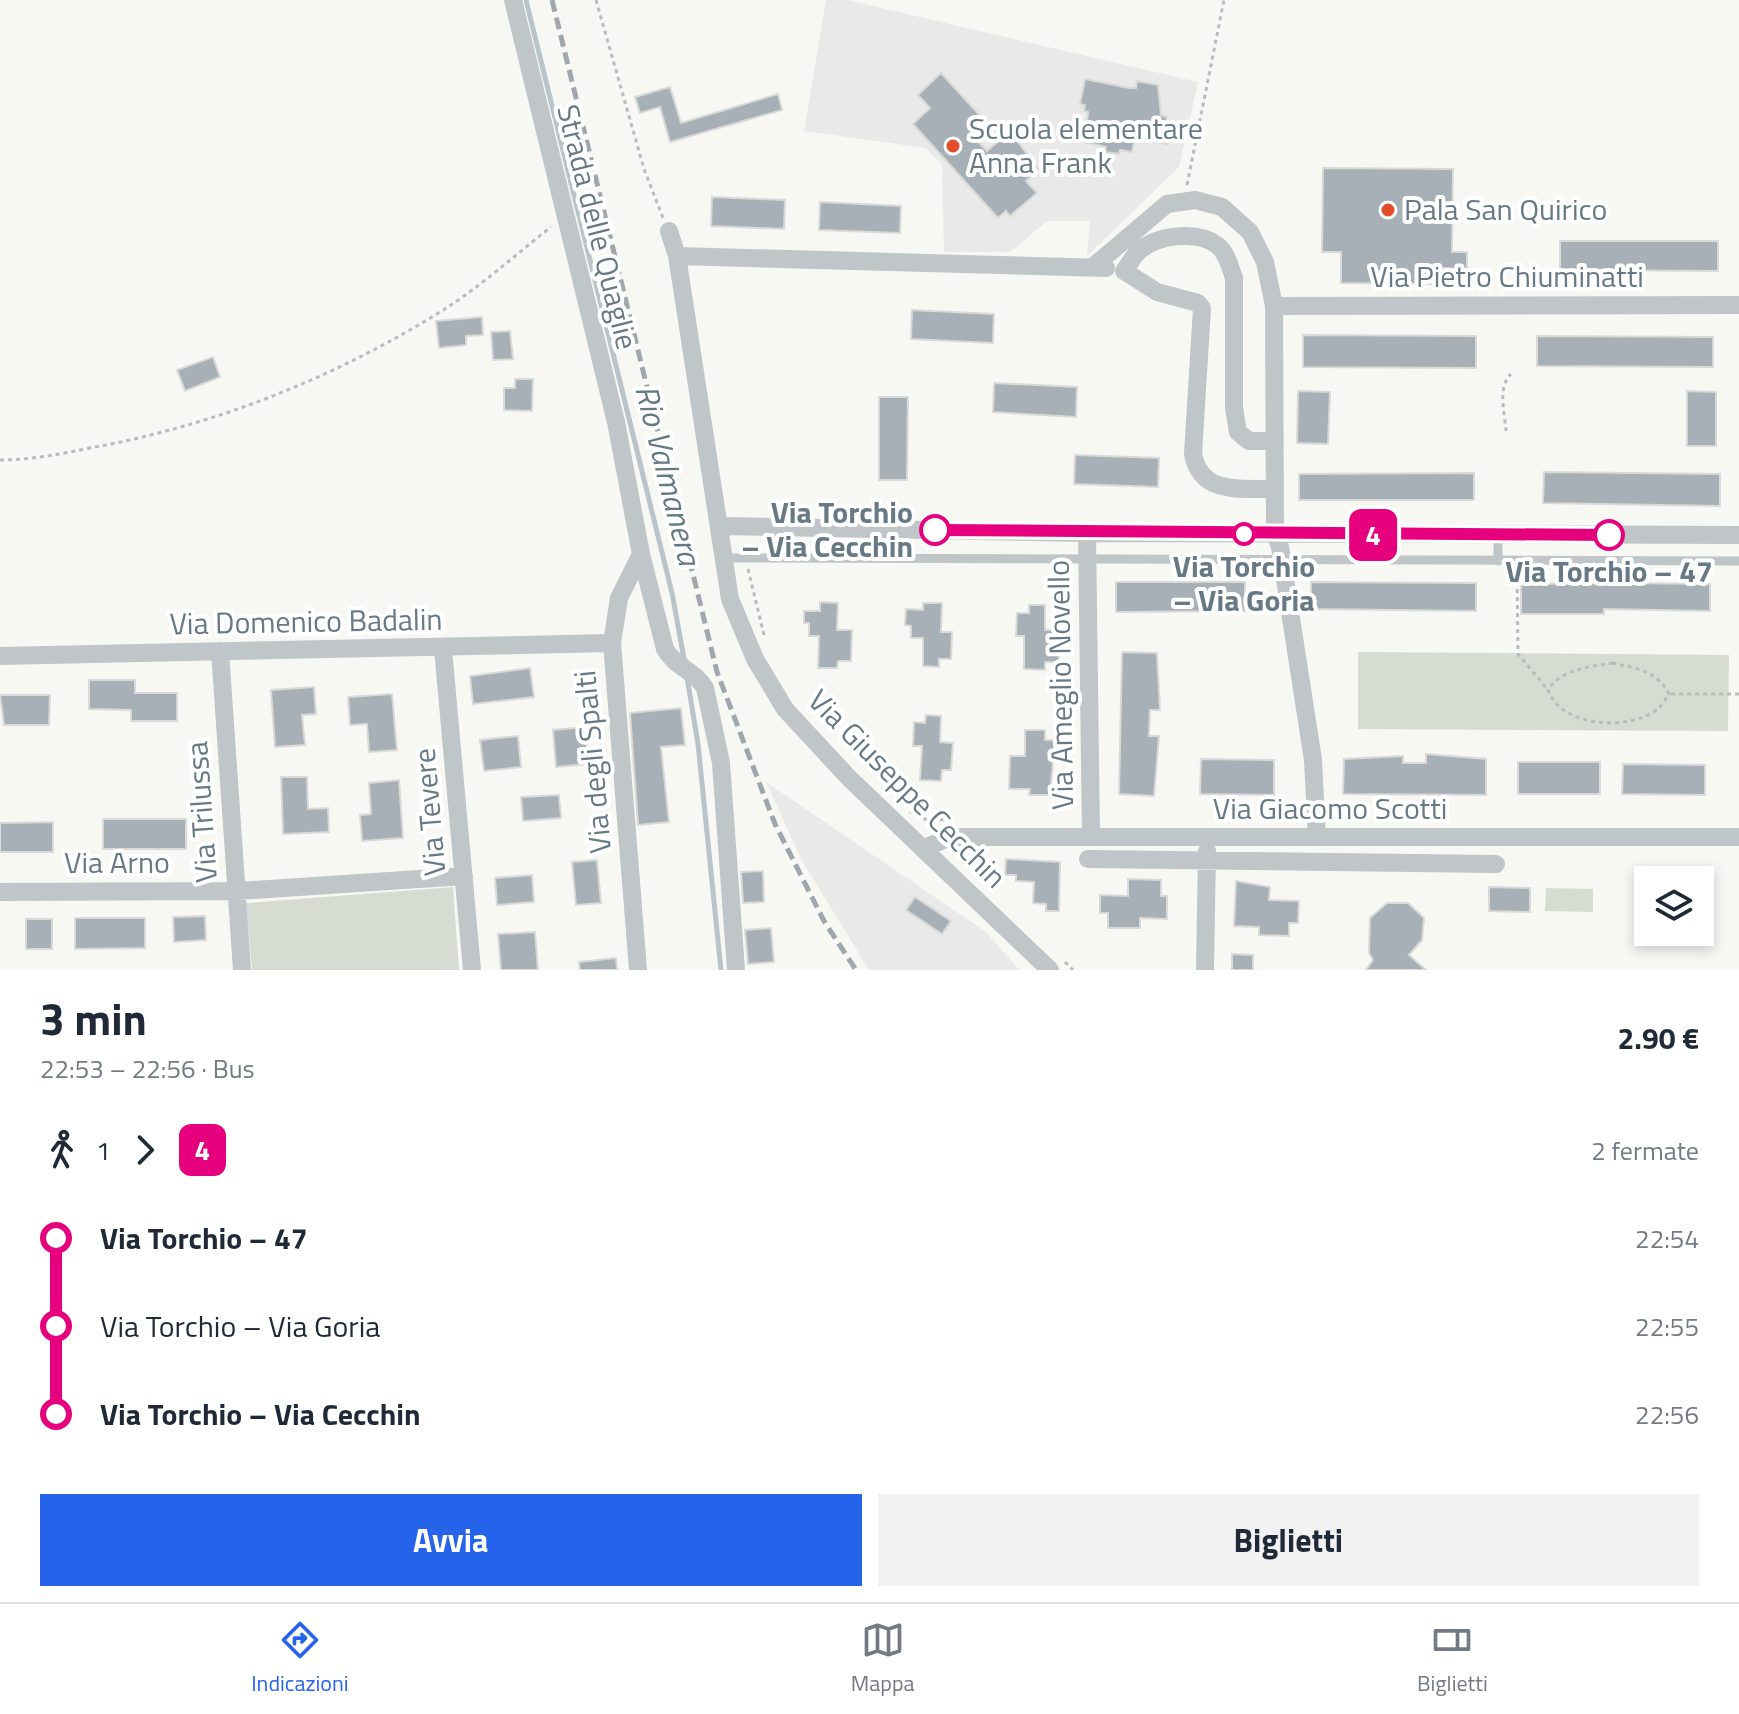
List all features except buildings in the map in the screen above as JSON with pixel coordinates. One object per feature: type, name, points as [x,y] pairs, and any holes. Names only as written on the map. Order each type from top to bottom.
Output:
[{"type":"street","name":"Strada delle Quaglie","points":[[513,0],[616,422],[641,554],[665,649],[672,662],[700,679],[705,688],[721,763],[736,970]]},
{"type":"street","points":[[1094,266],[1167,204],[1195,200],[1222,207],[1250,232],[1265,262],[1274,306],[1275,534],[1313,760],[1317,837]]},
{"type":"street","name":"Via Giuseppe Cecchin","points":[[669,231],[677,256],[730,599],[755,659],[785,709],[849,778],[1050,970]]},
{"type":"street","points":[[1124,271],[1138,252],[1155,241],[1175,237],[1199,238],[1217,245],[1227,259],[1234,278],[1234,408],[1238,432],[1249,441],[1273,441]]},
{"type":"street","points":[[677,256],[1094,266],[1124,271],[1157,292],[1198,303],[1202,308],[1193,454],[1196,470],[1204,480],[1221,486],[1273,489]]},
{"type":"street","name":"Via Pietro Chiuminatti","points":[[1274,306],[1739,305]]},
{"type":"street","points":[[721,526],[1087,533],[1739,535]]},
{"type":"street","name":"Via Ameglio Novello","points":[[1087,533],[1091,837]]},
{"type":"street","name":"Via degli Spalti","points":[[638,970],[612,643],[619,598],[641,554]]},
{"type":"street","name":"Via Domenico Badalin","points":[[0,656],[443,649],[612,643]]},
{"type":"street","name":"Via Tevere","points":[[443,649],[472,970]]},
{"type":"street","name":"Via Trilussa","points":[[220,651],[242,970]]},
{"type":"street","name":"Via Giacomo Scotti","points":[[924,848],[951,837],[1739,837]]},
{"type":"street","points":[[1205,970],[1207,837]]},
{"type":"street","points":[[1088,859],[1496,864]]},
{"type":"street","name":"Via Arno","points":[[0,892],[235,891],[464,876]]},
{"type":"lane","points":[[1498,535],[1498,561]]},
{"type":"lane","points":[[725,558],[1739,561]]},
{"type":"path","points":[[596,0],[644,169],[669,231]]},
{"type":"path","points":[[1184,202],[1224,0]]},
{"type":"path","points":[[0,460],[26,460],[154,437],[272,396],[344,366],[442,311],[566,215]]},
{"type":"path","points":[[1506,431],[1502,404],[1505,380],[1511,374]]},
{"type":"path","points":[[746,558],[751,592],[767,646]]},
{"type":"path","points":[[1517,561],[1518,654],[1548,690],[1552,703],[1569,715],[1594,721],[1622,722],[1658,708],[1669,694]]},
{"type":"path","points":[[1548,690],[1555,679],[1580,668],[1612,663],[1638,668],[1662,680],[1669,694]]},
{"type":"path","points":[[1669,694],[1739,694]]},
{"type":"path","points":[[908,810],[921,819],[952,820]]},
{"type":"shaded area","points":[[826,0],[847,0],[1198,82],[1179,167],[1087,256],[1090,221],[1047,221],[1010,252],[944,252],[942,165],[926,148],[804,131]]},
{"type":"shaded area","points":[[1358,652],[1729,655],[1728,731],[1358,729]]},
{"type":"shaded area","points":[[766,782],[986,932],[1019,970],[869,970],[801,859]]},
{"type":"shaded area","points":[[453,887],[459,970],[252,970],[246,903]]},
{"type":"shaded area","points":[[1546,888],[1593,889],[1593,912],[1545,911]]},
{"type":"waterway","name":"Rio Valmanera","points":[[526,0],[672,593],[684,659]]},
{"type":"waterway","name":"Rio Valmanera","points":[[687,677],[698,744],[721,970]]},
{"type":"railway","points":[[552,0],[717,672],[775,824],[824,921],[856,970]]},
{"type":"bus line","name":"4","points":[[935,530],[1609,535]]},
{"type":"place","name":"Scuola elementare Anna Frank","points":[[953,146]]},
{"type":"place","name":"Pala San Quirico","points":[[1388,210]]},
{"type":"place","name":"Via Torchio – Via Cecchin","points":[[935,530]]},
{"type":"place","name":"Via Torchio – Via Goria","points":[[1244,534]]},
{"type":"place","name":"Via Torchio – 47","points":[[1609,535]]}]
